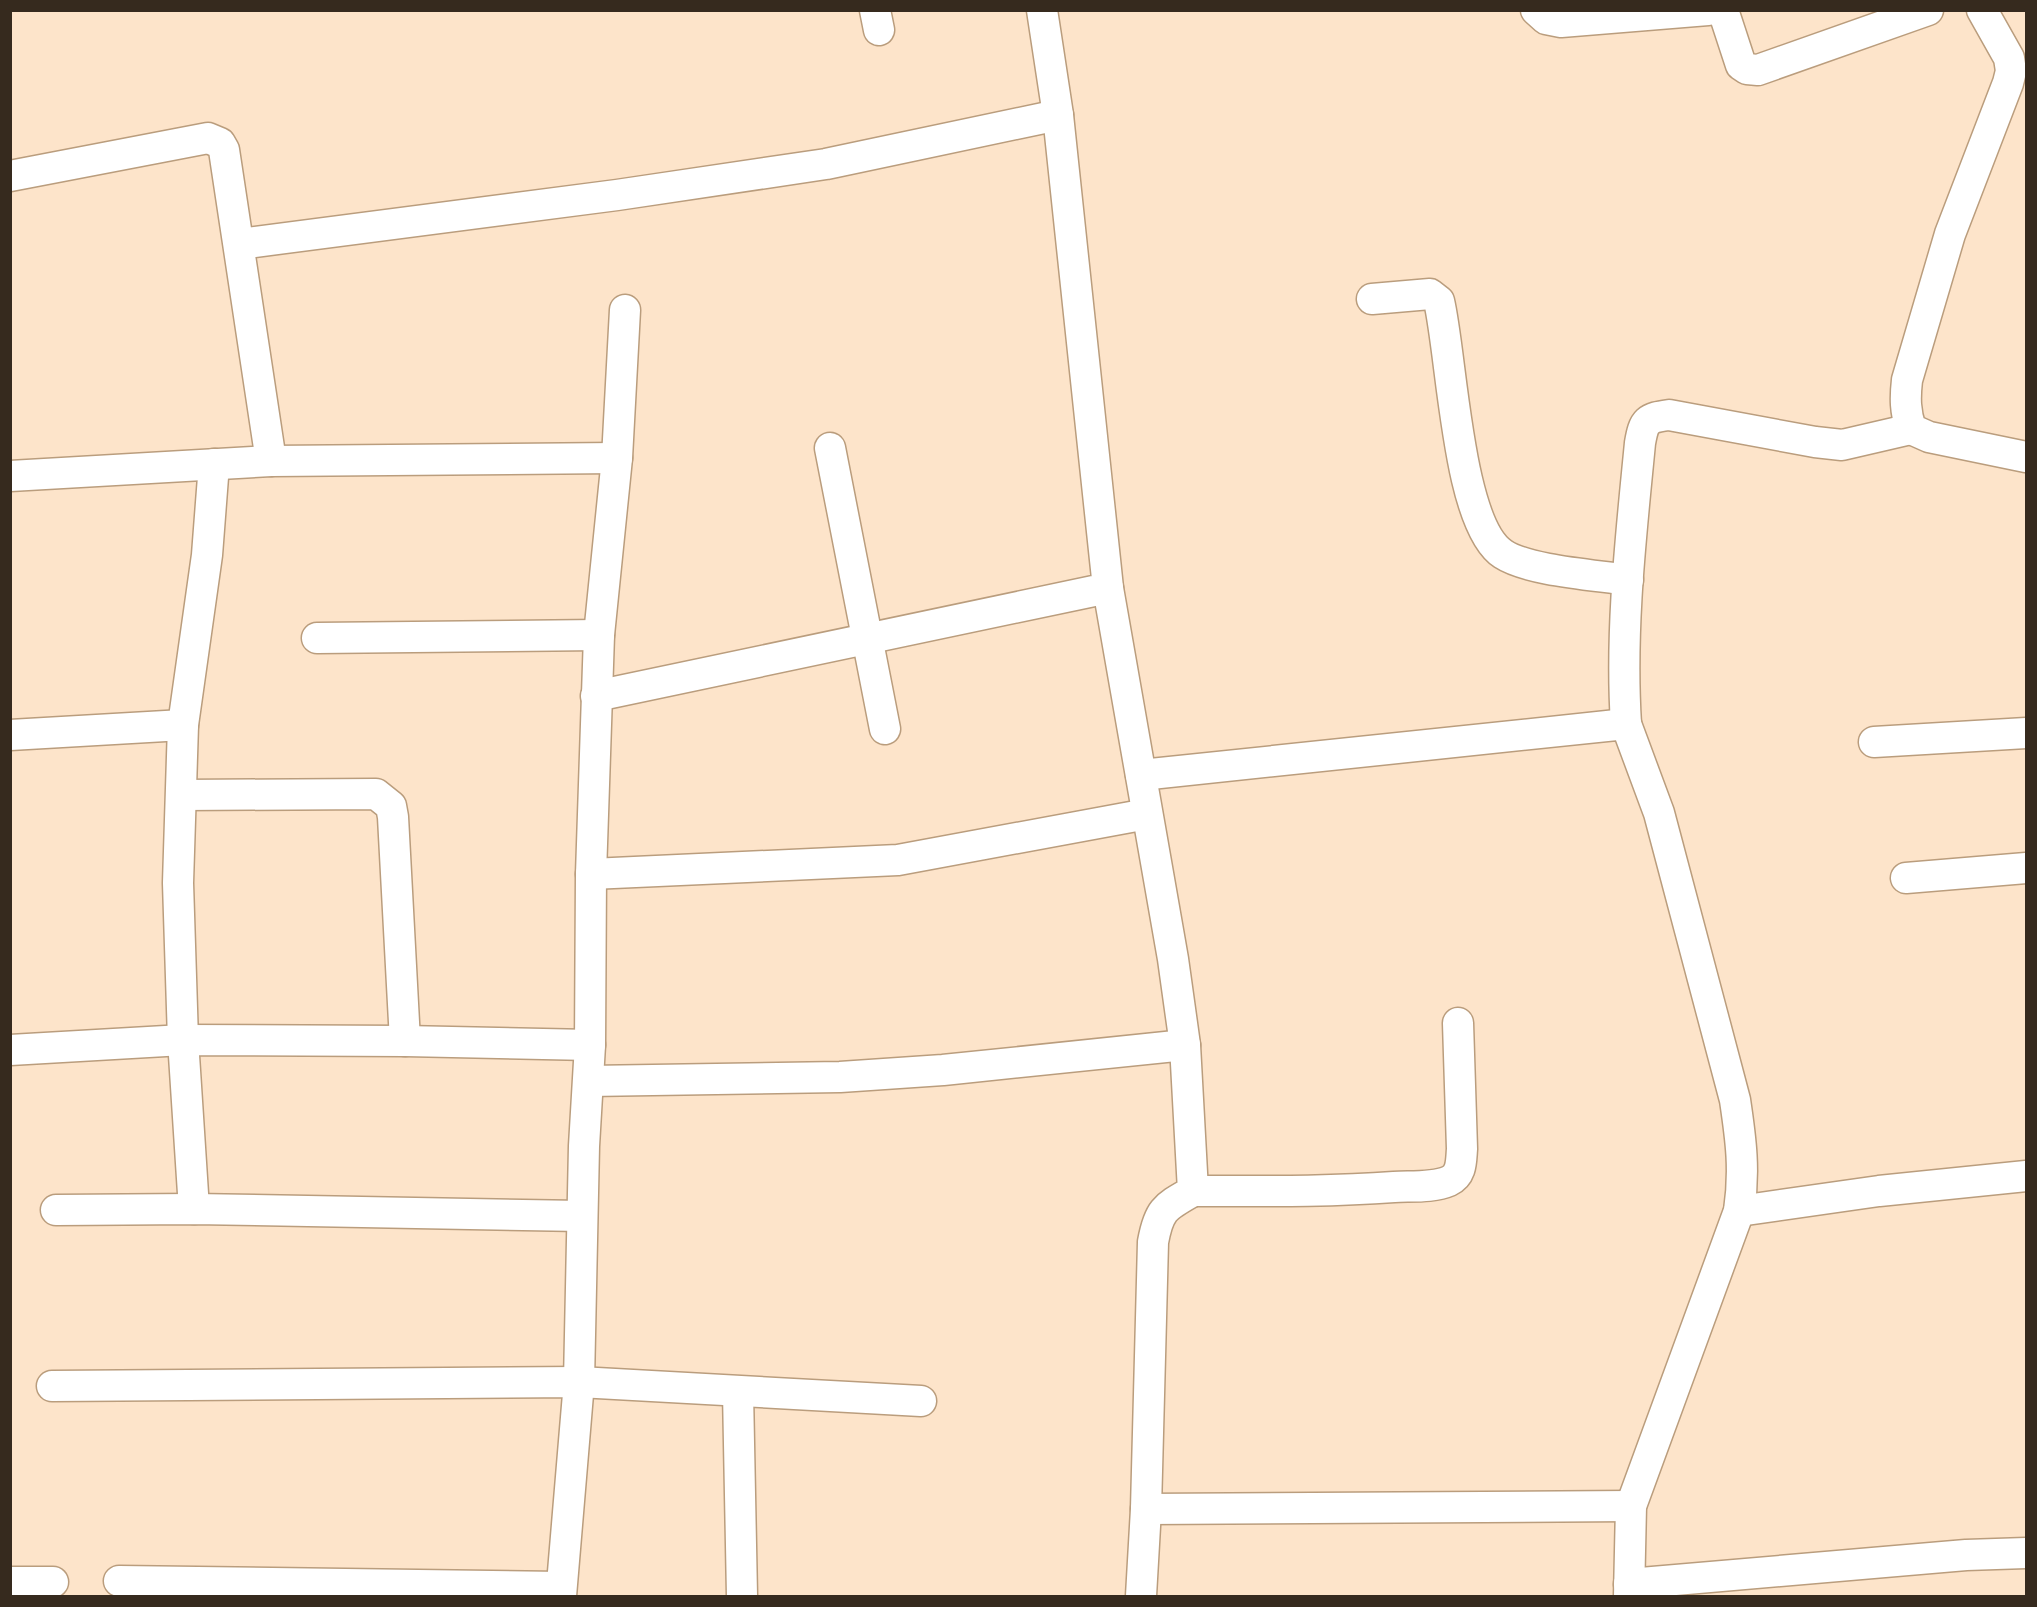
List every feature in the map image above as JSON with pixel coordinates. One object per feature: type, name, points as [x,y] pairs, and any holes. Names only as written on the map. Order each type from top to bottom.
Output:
[{"type":"street","points":[[1042,10],[1058,115],[1108,588],[1173,959],[1185,1045],[1193,1191]]},
{"type":"street","points":[[1536,10],[1546,19],[1561,22],[1708,10]]},
{"type":"street","points":[[1723,10],[1741,65],[1747,69],[1758,70],[1928,10]]},
{"type":"street","points":[[1911,429],[1905,406],[1907,380],[1950,234],[2002,102],[2011,71],[2009,57],[1982,10]]},
{"type":"street","points":[[239,244],[617,195],[826,164],[1058,115]]},
{"type":"street","points":[[10,176],[208,138],[220,143],[224,150],[272,461]]},
{"type":"street","points":[[1372,299],[1430,294],[1439,300],[1455,414],[1470,496],[1483,531],[1493,544],[1503,554],[1546,568],[1628,580]]},
{"type":"street","points":[[119,1581],[561,1592],[579,1382],[584,1146],[590,1045],[591,874],[598,635],[617,458],[625,310]]},
{"type":"street","points":[[2026,457],[1929,437],[1911,429],[1842,445],[1670,415],[1654,417],[1642,428],[1640,443],[1628,580],[1623,673],[1626,724],[1659,813],[1735,1100],[1743,1180],[1739,1211],[1631,1506],[1629,1590],[1966,1555],[2026,1553]]},
{"type":"street","points":[[830,448],[885,729]]},
{"type":"street","points":[[10,476],[272,461],[617,458]]},
{"type":"street","points":[[194,1209],[183,1040],[178,883],[183,725],[207,555],[214,464]]},
{"type":"street","points":[[596,696],[1108,588]]},
{"type":"street","points":[[317,638],[598,635]]},
{"type":"street","points":[[1141,776],[1626,724]]},
{"type":"street","points":[[10,735],[183,725]]},
{"type":"street","points":[[1874,742],[2026,733]]},
{"type":"street","points":[[182,795],[376,794],[391,806],[405,1041]]},
{"type":"street","points":[[591,874],[897,860],[1147,814]]},
{"type":"street","points":[[1906,878],[2026,868]]},
{"type":"street","points":[[1140,1596],[1146,1509],[1153,1242],[1160,1214],[1171,1203],[1193,1191],[1342,1191],[1450,1181],[1461,1166],[1462,1149],[1458,1023]]},
{"type":"street","points":[[10,1050],[183,1040],[590,1045]]},
{"type":"street","points":[[589,1081],[840,1077],[943,1070],[1185,1045]]},
{"type":"street","points":[[1739,1211],[1879,1191],[2026,1176]]},
{"type":"street","points":[[56,1210],[194,1209],[582,1216]]},
{"type":"street","points":[[52,1386],[579,1382],[921,1401]]},
{"type":"street","points":[[738,1392],[742,1596]]},
{"type":"street","points":[[1146,1509],[1631,1506]]},
{"type":"street","points":[[10,1581],[53,1582]]}]
